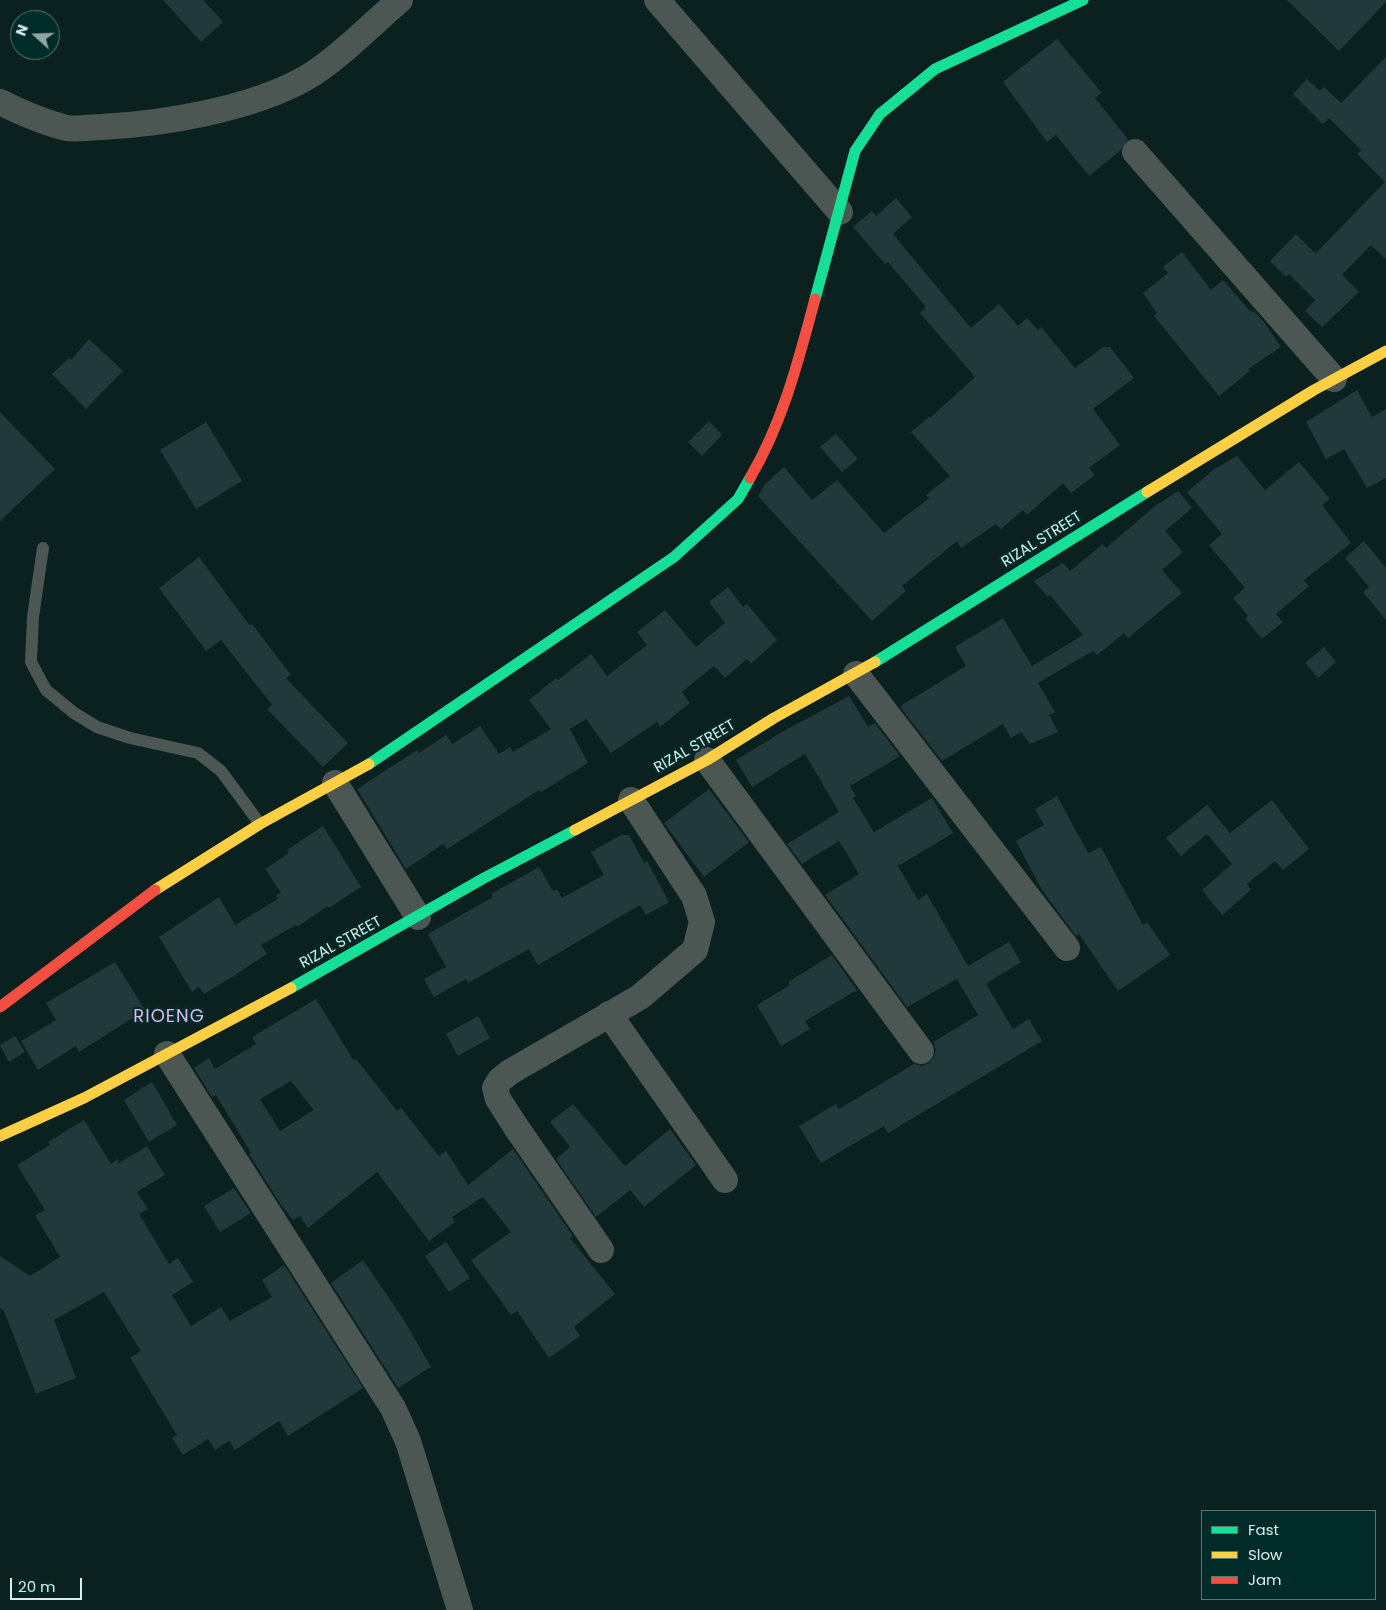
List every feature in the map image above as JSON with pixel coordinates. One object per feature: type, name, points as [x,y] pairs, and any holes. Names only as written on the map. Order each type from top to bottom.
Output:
[{"type":"main road","points":[[0,1007],[8,1003],[157,888],[260,824],[363,768],[530,657],[674,557],[738,499],[768,448],[790,393],[855,151],[880,114],[935,69],[1083,0]]},
{"type":"main road","name":"RIZAL STREET","points":[[0,1136],[84,1098],[167,1054],[707,760],[774,718],[856,674],[1188,467],[1334,379],[1386,351]]},
{"type":"street","points":[[0,102],[16,110],[68,128],[174,120],[255,100],[306,77],[354,41],[400,0]]},
{"type":"street","points":[[657,0],[840,212]]},
{"type":"street","points":[[1135,152],[1334,379]]},
{"type":"street","points":[[856,674],[1067,948]]},
{"type":"street","points":[[707,760],[921,1051]]},
{"type":"street","points":[[335,783],[418,917]]},
{"type":"street","points":[[601,1250],[498,1100],[495,1088],[500,1080],[510,1072],[640,997],[695,950],[702,922],[694,896],[631,800]]},
{"type":"street","points":[[608,1014],[725,1180]]},
{"type":"street","points":[[167,1054],[393,1408],[408,1441],[460,1610]]},
{"type":"lane","points":[[43,548],[33,617],[31,662],[46,690],[74,714],[98,727],[130,738],[198,753],[221,771],[260,824]]},
{"type":"building","points":[[163,0],[203,0],[223,22],[201,42]]},
{"type":"building","points":[[1287,0],[1386,0],[1386,2],[1339,51]]},
{"type":"building","points":[[1057,39],[1102,93],[1095,98],[1128,139],[1120,151],[1089,176],[1056,135],[1047,142],[1003,82]]},
{"type":"building","points":[[1386,57],[1386,259],[1371,245],[1342,275],[1359,292],[1322,327],[1305,311],[1315,300],[1289,274],[1286,277],[1270,261],[1296,234],[1315,253],[1318,251],[1385,182],[1357,154],[1361,150],[1329,118],[1323,124],[1293,94],[1307,79],[1320,91],[1324,87],[1341,103]]},
{"type":"building","points":[[896,198],[912,217],[893,234],[971,328],[999,304],[1018,326],[1027,318],[1038,330],[1041,327],[1075,368],[1103,347],[1110,347],[1134,378],[1093,409],[1120,445],[1089,468],[1095,475],[1071,493],[1063,483],[1027,515],[1023,510],[1001,529],[996,524],[961,548],[957,541],[902,586],[906,591],[872,621],[758,496],[765,484],[784,467],[812,500],[837,480],[884,533],[929,498],[926,495],[950,476],[911,432],[930,418],[975,377],[920,313],[926,307],[888,262],[885,264],[853,227],[872,211],[876,216]]},
{"type":"building","points":[[1182,252],[1211,290],[1223,280],[1251,312],[1254,311],[1264,322],[1281,347],[1248,369],[1250,371],[1219,396],[1154,316],[1157,313],[1143,293],[1168,273],[1163,267]]},
{"type":"building","points":[[89,339],[123,371],[86,409],[52,374],[69,358],[71,360]]},
{"type":"building","points":[[1357,390],[1372,417],[1386,409],[1386,478],[1367,488],[1344,449],[1326,459],[1306,422]]},
{"type":"building","points":[[0,412],[55,469],[0,521]]},
{"type":"building","points":[[709,421],[722,435],[702,456],[688,442]]},
{"type":"building","points":[[206,422],[242,481],[196,509],[160,450]]},
{"type":"building","points":[[836,434],[858,459],[842,472],[820,447]]},
{"type":"building","points":[[1237,456],[1265,490],[1299,462],[1330,499],[1322,505],[1351,543],[1304,580],[1309,586],[1276,614],[1283,622],[1262,639],[1245,619],[1248,616],[1233,598],[1245,588],[1209,545],[1222,534],[1187,492],[1213,470]]},
{"type":"building","points":[[1178,491],[1192,508],[1165,531],[1183,552],[1162,570],[1182,593],[1128,638],[1124,633],[1097,655],[1093,651],[1038,683],[1055,712],[1049,715],[1058,732],[1030,744],[1021,732],[1011,738],[1003,724],[942,761],[901,708],[902,705],[966,666],[955,647],[1003,618],[1032,666],[1083,635],[1050,595],[1048,597],[1034,581],[1063,563],[1070,571],[1103,544],[1106,548],[1155,506]]},
{"type":"building","points":[[1364,541],[1386,568],[1386,620],[1363,592],[1369,587],[1345,558]]},
{"type":"building","points":[[199,557],[250,626],[252,624],[291,675],[286,678],[348,743],[323,767],[267,709],[272,705],[221,640],[206,651],[159,588]]},
{"type":"building","points":[[728,587],[743,607],[747,604],[777,640],[751,664],[747,659],[725,678],[714,666],[682,692],[690,703],[660,727],[657,722],[611,753],[586,719],[570,729],[588,763],[541,792],[539,790],[447,849],[443,844],[406,869],[357,789],[417,750],[419,753],[446,735],[452,744],[480,726],[499,754],[510,747],[513,752],[551,729],[529,700],[556,678],[558,680],[591,654],[607,676],[647,645],[637,632],[665,610],[696,647],[725,623],[709,602]]},
{"type":"building","points":[[1324,647],[1336,662],[1318,678],[1305,663]]},
{"type":"building","points":[[849,696],[868,727],[875,723],[900,756],[850,786],[856,796],[853,798],[874,832],[932,798],[953,833],[898,866],[918,900],[927,894],[968,966],[1009,942],[1021,962],[986,984],[1013,1029],[1029,1019],[1042,1041],[888,1133],[884,1126],[821,1163],[799,1126],[836,1104],[839,1109],[914,1064],[922,1066],[929,1063],[934,1057],[936,1050],[933,1042],[978,1015],[957,979],[907,1007],[825,895],[859,874],[839,841],[802,864],[787,844],[839,812],[805,754],[752,787],[736,760],[782,732]]},
{"type":"building","points":[[709,789],[749,842],[704,877],[664,823]]},
{"type":"building","points":[[1057,796],[1088,853],[1101,847],[1143,925],[1147,922],[1170,955],[1118,991],[1079,934],[1076,936],[1042,890],[1016,841],[1044,825],[1035,809]]},
{"type":"building","points":[[1272,800],[1309,849],[1283,870],[1275,861],[1247,884],[1251,890],[1222,915],[1202,890],[1232,864],[1207,834],[1181,856],[1166,838],[1207,805],[1230,833]]},
{"type":"building","points":[[323,826],[361,887],[297,927],[296,925],[261,945],[267,954],[235,975],[204,994],[199,987],[192,992],[159,937],[219,897],[235,925],[278,899],[276,895],[281,893],[265,869],[289,853],[287,850]]},
{"type":"building","points":[[621,835],[629,835],[644,863],[647,861],[669,902],[646,915],[640,905],[538,965],[529,949],[468,983],[466,979],[434,997],[424,979],[446,967],[428,934],[493,897],[491,894],[539,867],[553,891],[557,889],[562,898],[604,875],[591,852]]},
{"type":"building","points":[[832,955],[857,990],[805,1021],[810,1029],[781,1046],[757,1005],[790,985],[788,982]]},
{"type":"building","points":[[115,962],[145,1010],[79,1052],[76,1046],[38,1070],[21,1041],[56,1020],[46,1003]]},
{"type":"building","points":[[316,999],[354,1061],[356,1059],[397,1111],[401,1108],[439,1156],[446,1151],[468,1185],[513,1149],[573,1236],[570,1238],[615,1294],[574,1327],[580,1336],[549,1358],[517,1311],[511,1315],[471,1260],[511,1232],[483,1197],[452,1217],[455,1222],[429,1241],[377,1172],[308,1228],[300,1216],[293,1220],[281,1205],[249,1154],[251,1153],[216,1095],[212,1097],[194,1068],[209,1058],[215,1069],[256,1044],[252,1037]],"holes":[[[291,1081],[314,1110],[280,1131],[260,1099]]]},
{"type":"building","points":[[478,1016],[490,1038],[458,1056],[446,1034]]},
{"type":"building","points":[[15,1036],[25,1052],[9,1062],[0,1045]]},
{"type":"building","points":[[152,1082],[177,1125],[149,1142],[124,1100]]},
{"type":"building","points":[[573,1104],[625,1166],[670,1129],[696,1165],[644,1207],[630,1190],[596,1217],[556,1159],[570,1147],[550,1122]]},
{"type":"building","points":[[84,1120],[111,1164],[117,1159],[119,1163],[147,1146],[165,1175],[137,1192],[148,1209],[139,1214],[169,1264],[178,1258],[193,1282],[172,1295],[191,1326],[221,1307],[230,1321],[272,1297],[262,1280],[284,1265],[363,1388],[288,1436],[279,1421],[235,1450],[229,1441],[215,1450],[208,1439],[183,1455],[172,1438],[177,1435],[130,1358],[141,1351],[104,1292],[54,1320],[76,1378],[36,1394],[4,1311],[0,1308],[0,1256],[30,1276],[60,1257],[35,1215],[45,1210],[17,1165],[50,1145],[48,1142]]},
{"type":"building","points":[[234,1188],[251,1213],[220,1232],[204,1206]]},
{"type":"building","points":[[446,1242],[470,1278],[449,1292],[425,1256]]},
{"type":"building","points":[[363,1260],[404,1320],[431,1367],[398,1388],[331,1283]]},
{"type":"traffic: fast","points":[[815,299],[855,151],[880,114],[935,69],[1083,0]]},
{"type":"traffic: fast","points":[[369,764],[674,557],[738,499],[750,478]]},
{"type":"traffic: fast","points":[[875,662],[1147,492]]},
{"type":"traffic: fast","points":[[291,988],[484,878],[575,830]]},
{"type":"traffic: slow","points":[[1147,492],[1314,390],[1386,351]]},
{"type":"traffic: slow","points":[[575,830],[707,760],[774,718],[875,662]]},
{"type":"traffic: slow","points":[[155,890],[260,824],[369,764]]},
{"type":"traffic: slow","points":[[0,1136],[84,1098],[291,988]]},
{"type":"traffic: jam","points":[[750,478],[762,457],[781,413],[796,369],[815,299]]},
{"type":"traffic: jam","points":[[0,1007],[155,890]]},
{"type":"district","name":"RIOENG","points":[[169,1017]]}]
